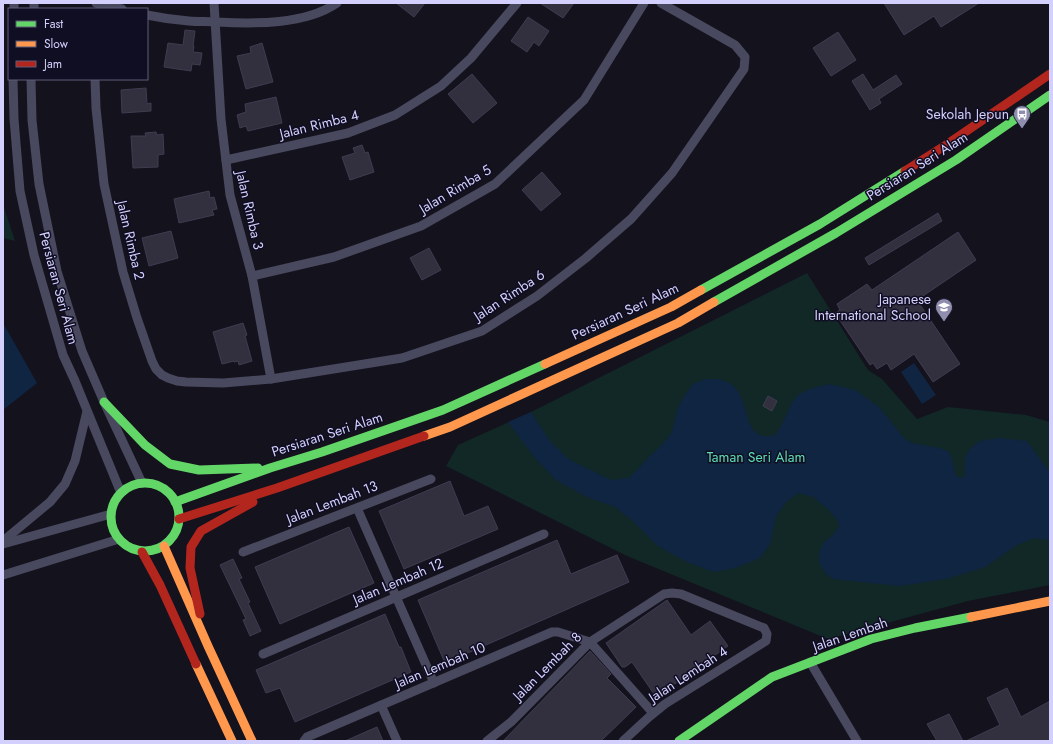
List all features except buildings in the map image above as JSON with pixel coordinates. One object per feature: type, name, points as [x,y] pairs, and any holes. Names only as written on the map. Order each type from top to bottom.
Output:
[{"type":"street","name":"Jalan Rimba 3","points":[[214,3],[221,119],[230,196],[252,276],[272,379]]},
{"type":"street","points":[[148,15],[190,22],[238,24],[259,23],[300,18],[318,13],[336,3]]},
{"type":"street","name":"Jalan Rimba 4","points":[[226,160],[348,133],[395,115],[441,86],[471,58],[517,3]]},
{"type":"street","name":"Jalan Rimba 5","points":[[252,276],[334,257],[421,226],[495,184],[584,100],[644,3]]},
{"type":"street","name":"Jalan Rimba 6","points":[[186,382],[223,383],[272,379],[402,358],[482,331],[537,296],[586,258],[631,219],[672,173],[744,69],[745,57],[735,45],[661,3]]},
{"type":"street","points":[[98,5],[116,8]]},
{"type":"street","name":"Persiaran Seri Alam","points":[[175,502],[270,468],[322,452],[443,410],[671,307],[820,224],[946,145],[1050,74]]},
{"type":"street","name":"Persiaran Seri Alam","points":[[13,80],[14,119],[20,191],[34,254],[63,355],[121,493]]},
{"type":"street","name":"Persiaran Seri Alam","points":[[31,80],[32,120],[39,184],[57,272],[82,351],[142,483]]},
{"type":"street","name":"Jalan Rimba 2","points":[[95,80],[96,108],[104,184],[123,272],[149,354],[156,369],[168,378],[186,382]]},
{"type":"street","name":"Persiaran Seri Alam","points":[[179,520],[277,488],[450,427],[678,323],[836,233],[949,164],[1050,95]]},
{"type":"street","points":[[104,402],[145,446],[170,464],[199,470],[270,468]]},
{"type":"street","points":[[3,541],[50,502],[66,484],[75,461],[87,411]]},
{"type":"street","name":"Jalan Lembah 13","points":[[243,552],[431,479]]},
{"type":"street","points":[[148,482],[161,486],[172,494],[178,506],[179,520],[176,532],[164,546],[152,551],[142,552],[129,547],[119,539],[112,527],[111,514],[115,501],[121,493],[135,484],[148,482]]},
{"type":"street","points":[[208,646],[190,568],[191,547],[201,531],[277,488]]},
{"type":"street","points":[[357,508],[434,683]]},
{"type":"street","points":[[3,544],[111,514]]},
{"type":"street","name":"Jalan Lembah 12","points":[[263,654],[544,534]]},
{"type":"street","points":[[3,575],[119,539]]},
{"type":"street","points":[[164,546],[252,741]]},
{"type":"street","points":[[142,552],[160,585],[232,741]]},
{"type":"street","name":"Jalan Lembah 8","points":[[487,741],[511,722],[590,642],[664,594],[681,594],[764,628],[767,634]]},
{"type":"street","name":"Jalan Lembah","points":[[679,741],[772,677],[810,662],[871,640],[915,628],[1050,601]]},
{"type":"street","name":"Jalan Lembah 10","points":[[304,741],[308,737],[552,632],[558,632],[590,642]]},
{"type":"street","name":"Jalan Lembah 4","points":[[623,741],[665,704],[766,641],[767,634]]},
{"type":"street","points":[[590,642],[654,713]]},
{"type":"street","points":[[810,662],[857,741]]},
{"type":"street","points":[[381,705],[397,741]]},
{"type":"green space","points":[[3,204],[15,241],[3,238]]},
{"type":"green space","name":"Taman Seri Alam","points":[[807,273],[868,370],[882,379],[917,419],[948,407],[1026,415],[1050,422],[1050,585],[968,601],[828,639],[627,556],[446,466],[458,445],[531,412]]},
{"type":"water","points":[[3,323],[37,383],[3,410]]},
{"type":"water","points":[[914,363],[936,395],[922,404],[901,372]]},
{"type":"water","points":[[706,379],[723,380],[732,385],[742,400],[751,427],[756,433],[764,436],[775,435],[792,403],[798,395],[810,389],[829,384],[855,390],[879,407],[904,438],[912,443],[944,449],[950,453],[956,476],[962,478],[965,475],[965,457],[971,448],[980,441],[999,438],[1027,441],[1050,473],[1050,540],[1034,538],[1017,545],[985,567],[946,579],[899,586],[833,579],[825,573],[819,561],[820,550],[824,542],[833,535],[839,527],[838,521],[828,509],[813,497],[799,493],[787,501],[776,516],[770,544],[760,558],[735,568],[714,572],[687,562],[658,546],[633,521],[615,507],[587,497],[556,480],[535,458],[508,422],[531,412],[549,440],[568,459],[611,480],[629,478],[670,435],[677,411],[683,398],[693,384]]},
{"type":"traffic: fast","points":[[714,302],[836,233],[956,160],[1050,95]]},
{"type":"traffic: fast","points":[[701,290],[820,224],[905,171]]},
{"type":"traffic: fast","points":[[175,502],[270,468],[322,452],[443,410],[545,364]]},
{"type":"traffic: fast","points":[[104,402],[145,445],[170,464],[199,470],[258,468]]},
{"type":"traffic: fast","points":[[145,483],[158,486],[169,493],[176,504],[179,517],[176,530],[169,541],[158,548],[145,551],[132,548],[121,541],[114,530],[111,517],[114,504],[121,493],[132,486],[145,483]]},
{"type":"traffic: fast","points":[[679,741],[772,677],[871,639],[915,628],[971,617]]},
{"type":"traffic: slow","points":[[545,364],[671,307],[701,290]]},
{"type":"traffic: slow","points":[[424,436],[450,427],[678,323],[714,302]]},
{"type":"traffic: slow","points":[[164,546],[252,741]]},
{"type":"traffic: slow","points":[[971,617],[1050,601]]},
{"type":"traffic: slow","points":[[196,664],[232,741]]},
{"type":"traffic: jam","points":[[905,171],[1050,74]]},
{"type":"traffic: jam","points":[[179,519],[277,488],[424,436]]},
{"type":"traffic: jam","points":[[200,614],[190,568],[191,547],[201,531],[253,502]]},
{"type":"traffic: jam","points":[[142,552],[160,585],[196,664]]},
{"type":"place","name":"Sekolah Jepun","points":[[1022,129]]},
{"type":"place","name":"Japanese International School","points":[[944,322]]}]
